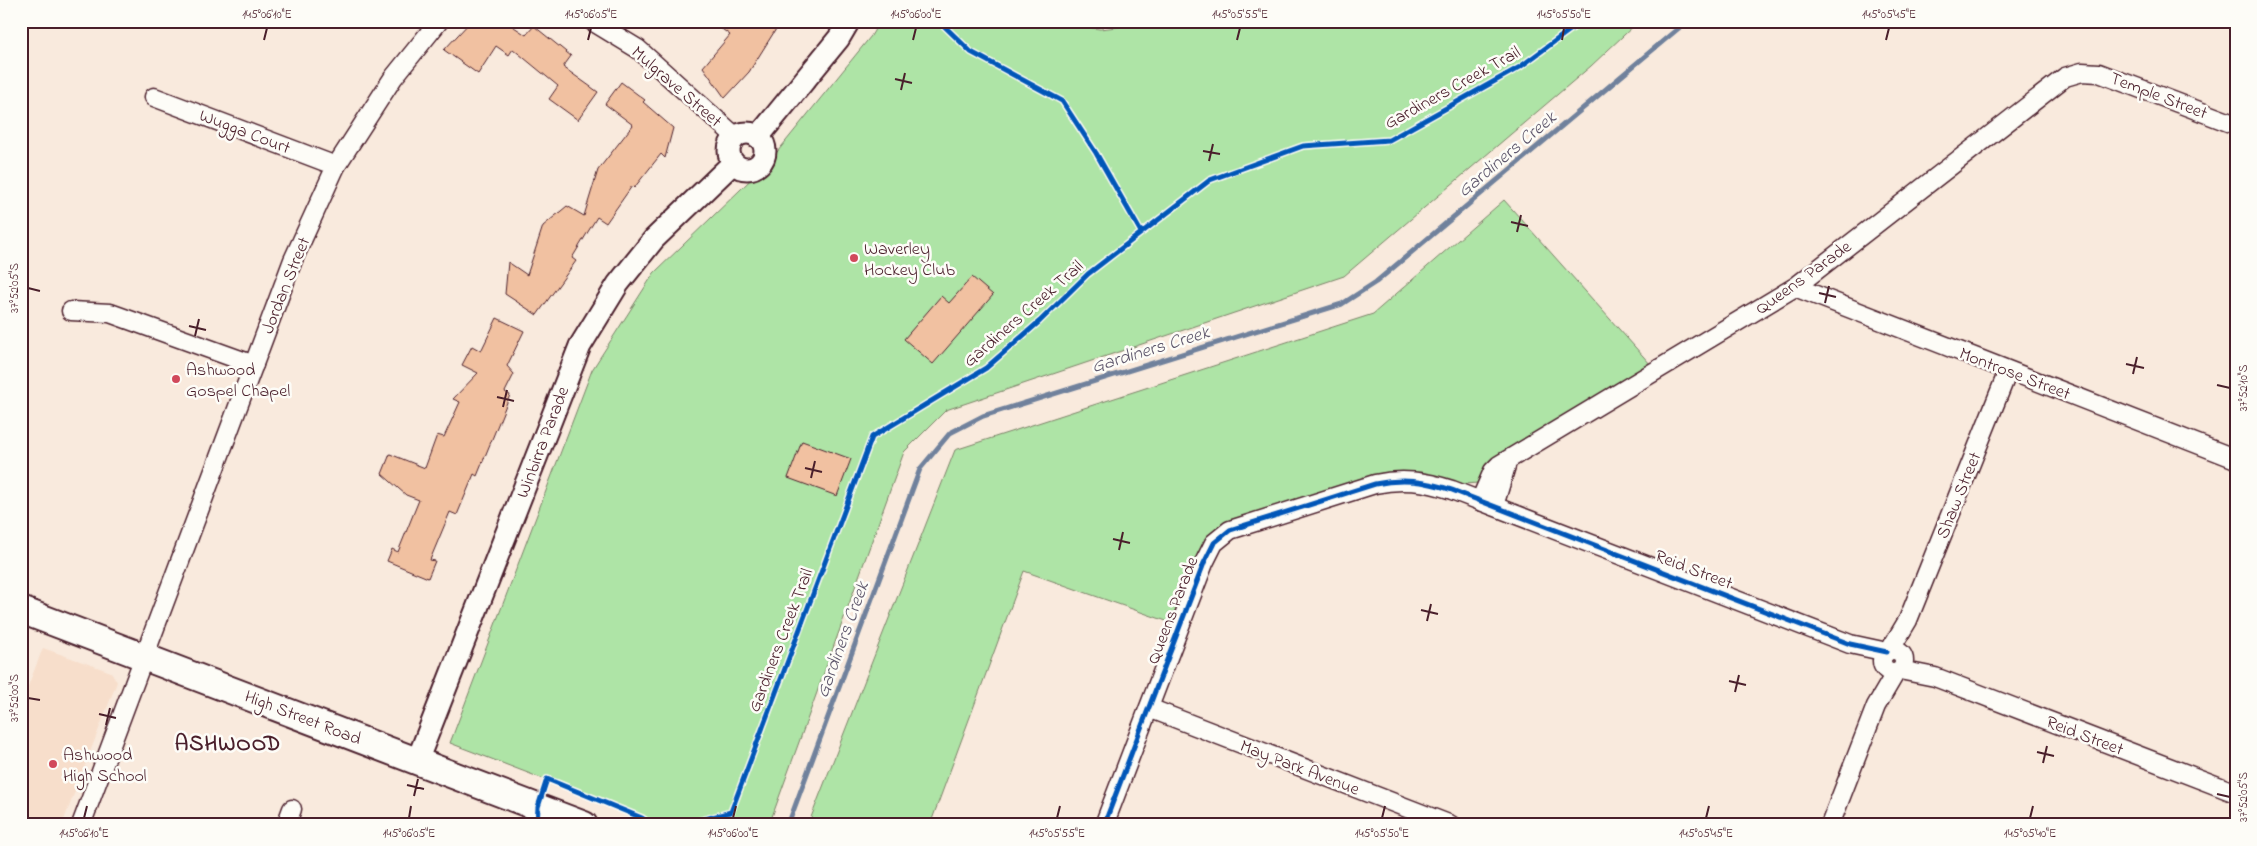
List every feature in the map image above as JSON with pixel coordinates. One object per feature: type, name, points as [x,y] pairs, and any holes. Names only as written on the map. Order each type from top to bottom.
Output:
[{"type":"main road","name":"High Street Road","points":[[21,610],[584,825]]},
{"type":"street","name":"Jordan Street","points":[[81,825],[293,260],[336,166],[393,78],[439,21]]},
{"type":"street","name":"Mulgrave Street","points":[[592,21],[638,49],[736,136]]},
{"type":"street","points":[[758,137],[839,38],[849,21]]},
{"type":"street","name":"Temple Street","points":[[2082,72],[2111,76],[2236,125]]},
{"type":"street","name":"Queens Parade","points":[[1104,825],[1204,563],[1214,543],[1230,530],[1389,481],[1418,481],[1433,484],[1487,504],[1494,471],[1499,465],[1509,461],[1795,287],[2058,80],[2082,72]]},
{"type":"street","name":"Wugga Court","points":[[154,97],[336,166]]},
{"type":"street","points":[[746,133],[758,137],[765,148],[762,161],[752,168],[745,169],[733,163],[728,152],[736,136],[746,133]]},
{"type":"street","name":"Winbirra Parade","points":[[417,761],[580,346],[618,284],[654,239],[733,163]]},
{"type":"street","name":"Montrose Street","points":[[1795,287],[2236,459]]},
{"type":"street","points":[[71,311],[110,313],[254,365]]},
{"type":"street","name":"Shaw Street","points":[[1830,825],[1893,661],[1906,642],[1908,620],[2008,371]]},
{"type":"street","name":"Reid Street","points":[[1487,504],[2236,793]]},
{"type":"street","name":"May Park Avenue","points":[[1149,708],[1451,825]]},
{"type":"shaded area","name":"Ashwood High School","points":[[43,648],[111,672],[117,682],[62,825],[21,825],[21,704]]},
{"type":"green space","points":[[880,21],[1047,21],[1100,29],[1164,21],[1639,21],[1591,66],[1344,276],[946,410],[904,452],[769,825],[663,825],[450,743],[592,370],[654,273],[769,162],[871,36]]},
{"type":"green space","points":[[1504,200],[1651,365],[1478,483],[1464,484],[1421,472],[1382,473],[1223,524],[1213,533],[1198,556],[1172,623],[1024,571],[930,825],[808,825],[955,450],[1373,314]]},
{"type":"building","points":[[471,21],[505,21],[526,35],[534,26],[571,56],[563,67],[598,92],[578,120],[549,99],[558,86],[513,49],[509,55],[496,46],[478,74],[444,50]]},
{"type":"building","points":[[711,21],[781,21],[749,72],[725,98],[703,67],[730,35]]},
{"type":"building","points":[[621,82],[645,100],[643,102],[673,128],[665,158],[661,154],[634,188],[632,186],[606,223],[597,217],[572,258],[576,261],[537,315],[505,294],[508,262],[527,275],[543,226],[567,206],[584,216],[598,170],[633,125],[605,104]]},
{"type":"building","points":[[972,277],[993,295],[933,364],[904,339],[941,296],[949,303]]},
{"type":"building","points":[[497,318],[524,331],[507,366],[514,374],[505,392],[510,395],[477,476],[474,474],[457,515],[450,512],[430,560],[435,561],[428,578],[387,561],[392,549],[398,552],[419,500],[406,495],[382,474],[390,454],[425,468],[437,435],[444,437],[460,402],[453,399],[478,373],[462,365],[472,346],[481,351]]},
{"type":"building","points":[[802,441],[851,459],[837,496],[788,478]]},
{"type":"waterway","name":"Gardiners Creek","points":[[788,825],[920,469],[950,433],[983,416],[1342,304],[1376,282],[1687,21]]},
{"type":"cycle path","points":[[939,21],[971,52],[1062,101],[1096,153],[1141,232]]},
{"type":"cycle path","name":"Gardiners Creek Trail","points":[[691,825],[698,821],[731,812],[872,437],[986,368],[1040,321],[1088,274],[1210,180],[1303,146],[1389,140],[1520,67],[1582,21]]},
{"type":"cycle path","points":[[1104,825],[1204,563],[1214,543],[1230,530],[1375,484],[1414,481],[1452,490],[1850,644],[1887,652]]},
{"type":"cycle path","points":[[537,825],[538,807],[547,779],[642,818],[651,825]]},
{"type":"place","name":"Waverley Hockey Club","points":[[854,258]]},
{"type":"place","name":"Ashwood Gospel Chapel","points":[[176,379]]},
{"type":"place","name":"Ashwood High School","points":[[53,764]]},
{"type":"district","name":"ASHWOOD","points":[[228,742]]}]
